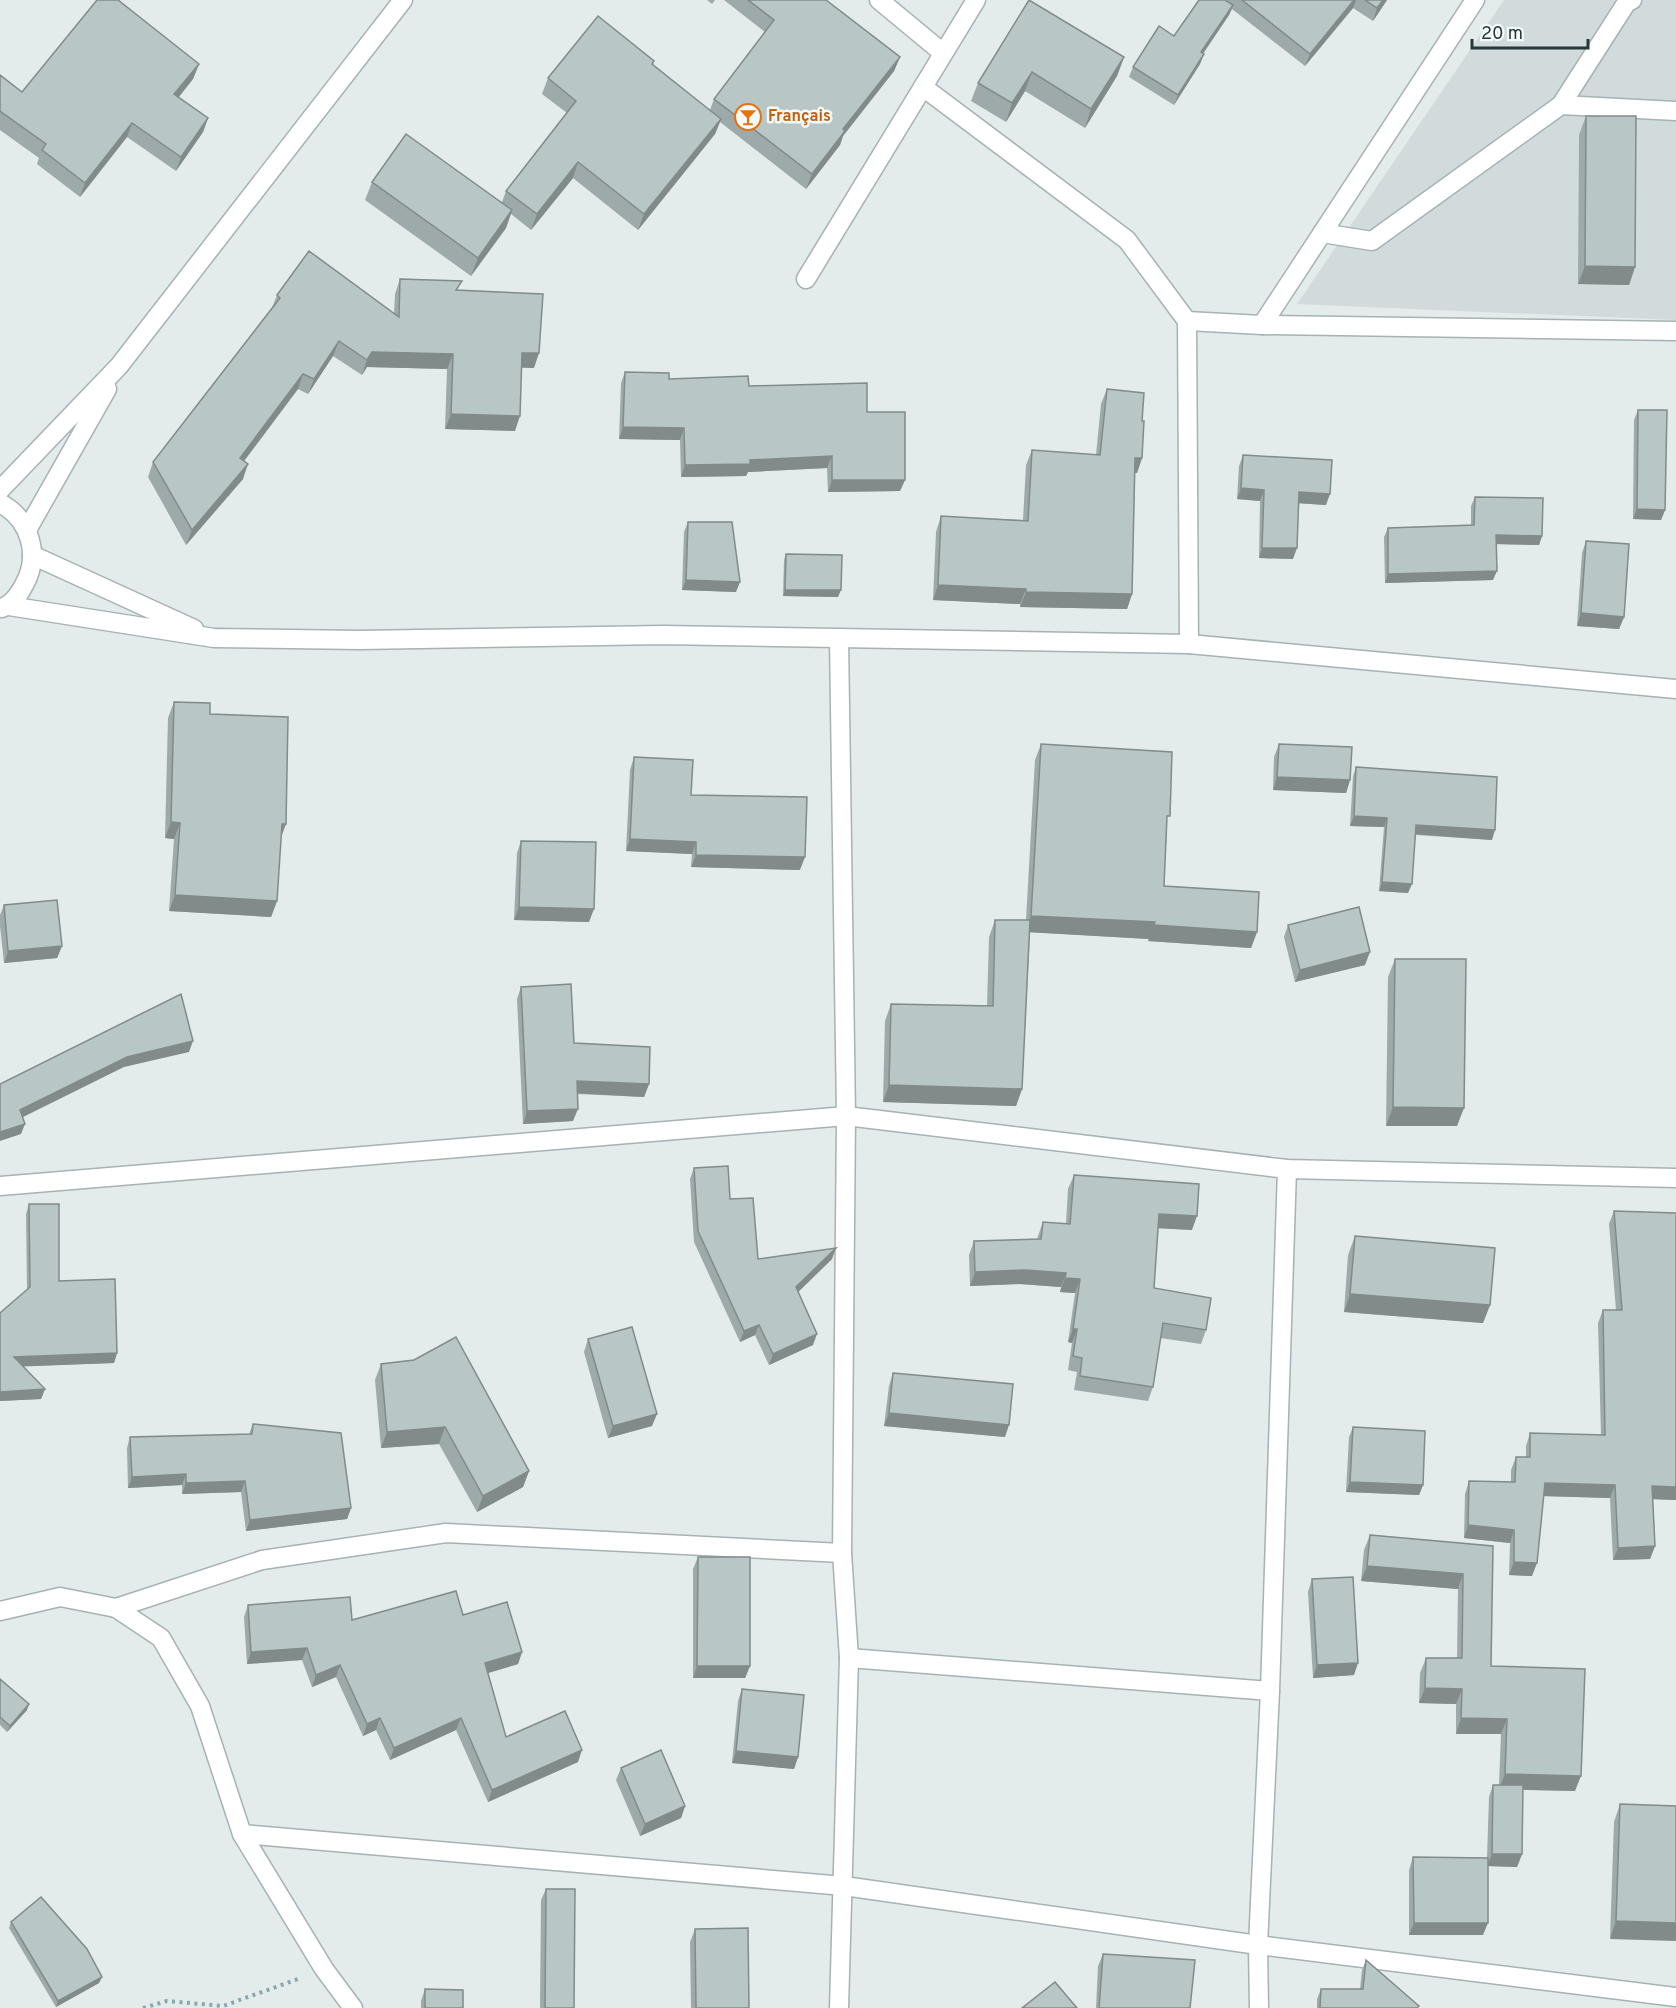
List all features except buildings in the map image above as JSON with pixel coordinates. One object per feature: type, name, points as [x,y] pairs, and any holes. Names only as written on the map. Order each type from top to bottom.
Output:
[{"type":"street","points":[[0,490],[119,366],[403,0]]},
{"type":"street","points":[[879,0],[943,53]]},
{"type":"street","points":[[806,279],[976,0]]},
{"type":"street","points":[[1262,325],[1475,0]]},
{"type":"street","points":[[1322,233],[1372,241],[1561,105],[1627,2],[1632,0]]},
{"type":"street","points":[[924,87],[1127,240],[1187,321],[1189,644]]},
{"type":"street","points":[[1561,105],[1676,111]]},
{"type":"street","points":[[1187,321],[1262,325],[1676,331]]},
{"type":"street","points":[[27,530],[119,366]]},
{"type":"street","points":[[0,503],[17,515],[27,530],[32,555],[28,578],[4,607]]},
{"type":"street","points":[[32,555],[214,638]]},
{"type":"street","points":[[4,607],[214,638],[360,640],[663,635],[1189,644],[1676,689]]},
{"type":"street","points":[[839,639],[846,1116],[842,1553],[849,1658],[839,2008]]},
{"type":"street","points":[[0,1186],[846,1116],[1287,1169],[1676,1178]]},
{"type":"street","points":[[1259,2008],[1258,1945],[1270,1691],[1287,1169]]},
{"type":"street","points":[[116,1608],[262,1560],[446,1533],[842,1553]]},
{"type":"street","points":[[0,1611],[60,1597],[116,1608],[161,1638],[200,1706],[242,1834],[324,1969],[353,2008]]},
{"type":"street","points":[[849,1658],[1270,1691]]},
{"type":"street","points":[[242,1834],[844,1886],[1258,1945],[1676,1997]]},
{"type":"path","points":[[143,2008],[167,2001],[223,2006],[324,1969]]},
{"type":"shaded area","points":[[1504,0],[1676,0],[1676,320],[1297,304]]},
{"type":"place","name":"Français","points":[[748,117]]}]
